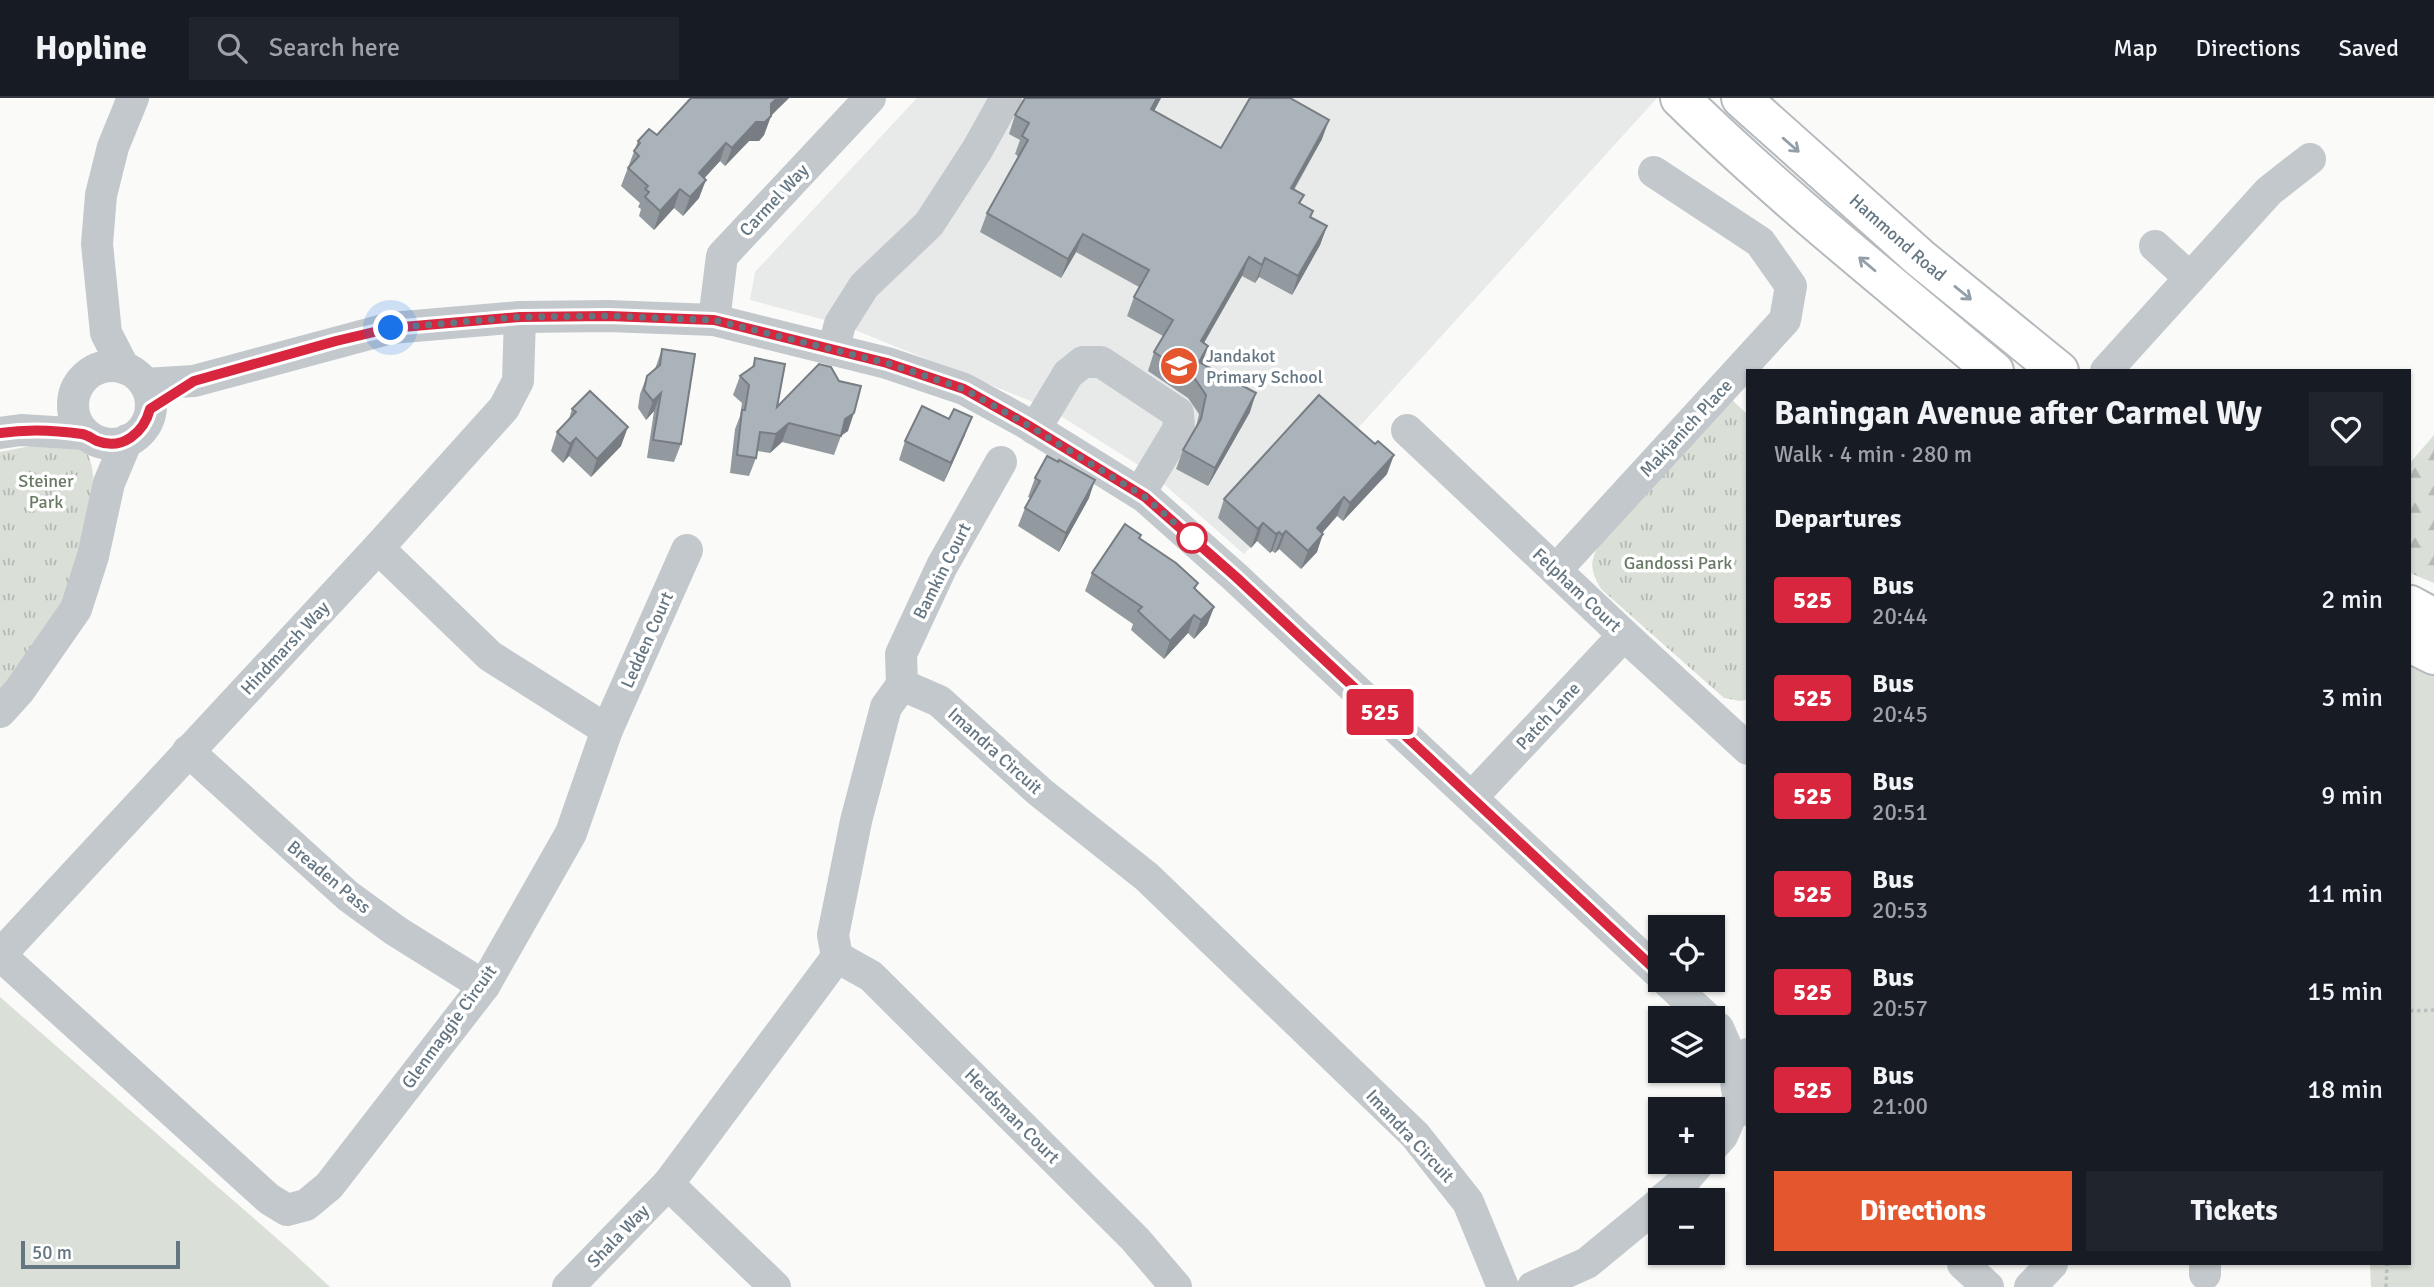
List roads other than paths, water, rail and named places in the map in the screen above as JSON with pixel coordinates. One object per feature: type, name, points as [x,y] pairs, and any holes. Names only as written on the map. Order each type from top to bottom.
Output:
[{"type":"main road","points":[[1680,98],[1836,238],[1992,369]]},
{"type":"main road","name":"Hammond Road","points":[[1741,98],[1920,258],[2057,369]]},
{"type":"main road","points":[[2411,606],[2434,618]]},
{"type":"main road","points":[[2411,644],[2434,655]]},
{"type":"street","points":[[10,431],[104,439],[139,433],[147,422],[119,384],[106,333],[97,244],[101,195],[113,147],[133,98]]},
{"type":"street","name":"Carmel Way","points":[[714,320],[722,256],[870,98]]},
{"type":"street","points":[[833,350],[840,324],[864,286],[929,224],[977,150],[1006,98]]},
{"type":"street","points":[[2108,369],[2269,191],[2309,159]]},
{"type":"street","name":"Makjanich Place","points":[[1556,570],[1785,320],[1791,286],[1760,242],[1654,172]]},
{"type":"street","points":[[2155,246],[2190,278]]},
{"type":"street","points":[[0,712],[19,691],[76,609],[93,556],[109,483],[104,439],[75,416],[73,402],[119,384],[194,381],[391,328],[520,317],[608,316],[714,320],[887,363],[964,389],[1140,494],[1236,577],[1648,963]]},
{"type":"street","name":"Hindmarsh Way","points":[[0,955],[378,548],[504,408],[518,381],[520,317]]},
{"type":"street","points":[[1035,429],[1068,374],[1083,362],[1101,362],[1178,413],[1179,428],[1140,494]]},
{"type":"street","points":[[10,431],[119,384]]},
{"type":"street","name":"Felpham Court","points":[[1407,430],[1624,635],[1745,738]]},
{"type":"street","name":"Bamkin Court","points":[[902,685],[901,654],[942,566],[1001,462]]},
{"type":"street","points":[[378,548],[490,656],[607,730]]},
{"type":"street","name":"Ledden Court","points":[[607,730],[687,550]]},
{"type":"street","name":"Patch Lane","points":[[1472,797],[1624,635]]},
{"type":"street","points":[[775,1287],[667,1184],[837,957],[833,935],[856,821],[886,708],[902,685]]},
{"type":"street","name":"Imandra Circuit","points":[[902,685],[939,701],[1040,792],[1147,877],[1415,1135],[1468,1202],[1503,1287]]},
{"type":"street","name":"Glenmaggie Circuit","points":[[0,955],[269,1199],[287,1210],[306,1205],[329,1186],[484,986],[571,834],[607,730]]},
{"type":"street","name":"Breaden Pass","points":[[188,751],[348,896],[396,931],[484,986]]},
{"type":"street","name":"Herdsman Court","points":[[837,957],[871,976],[1126,1230],[1176,1287]]},
{"type":"street","points":[[1679,992],[1694,1006]]},
{"type":"street","points":[[1725,1030],[1746,1040]]},
{"type":"street","points":[[1725,1065],[1737,1106]]},
{"type":"street","points":[[1676,1188],[1690,1174]]},
{"type":"street","name":"Shala Way","points":[[568,1287],[667,1184]]},
{"type":"street","points":[[1533,1287],[1587,1263],[1648,1212]]},
{"type":"street","points":[[1964,1265],[1988,1287]]},
{"type":"street","points":[[2030,1287],[2051,1265]]},
{"type":"place","name":"Jandakot Primary School","points":[[1179,366]]},
{"type":"park label","name":"Steiner Park","points":[[46,491]]},
{"type":"park label","name":"Gandossi Park","points":[[1678,563]]}]
